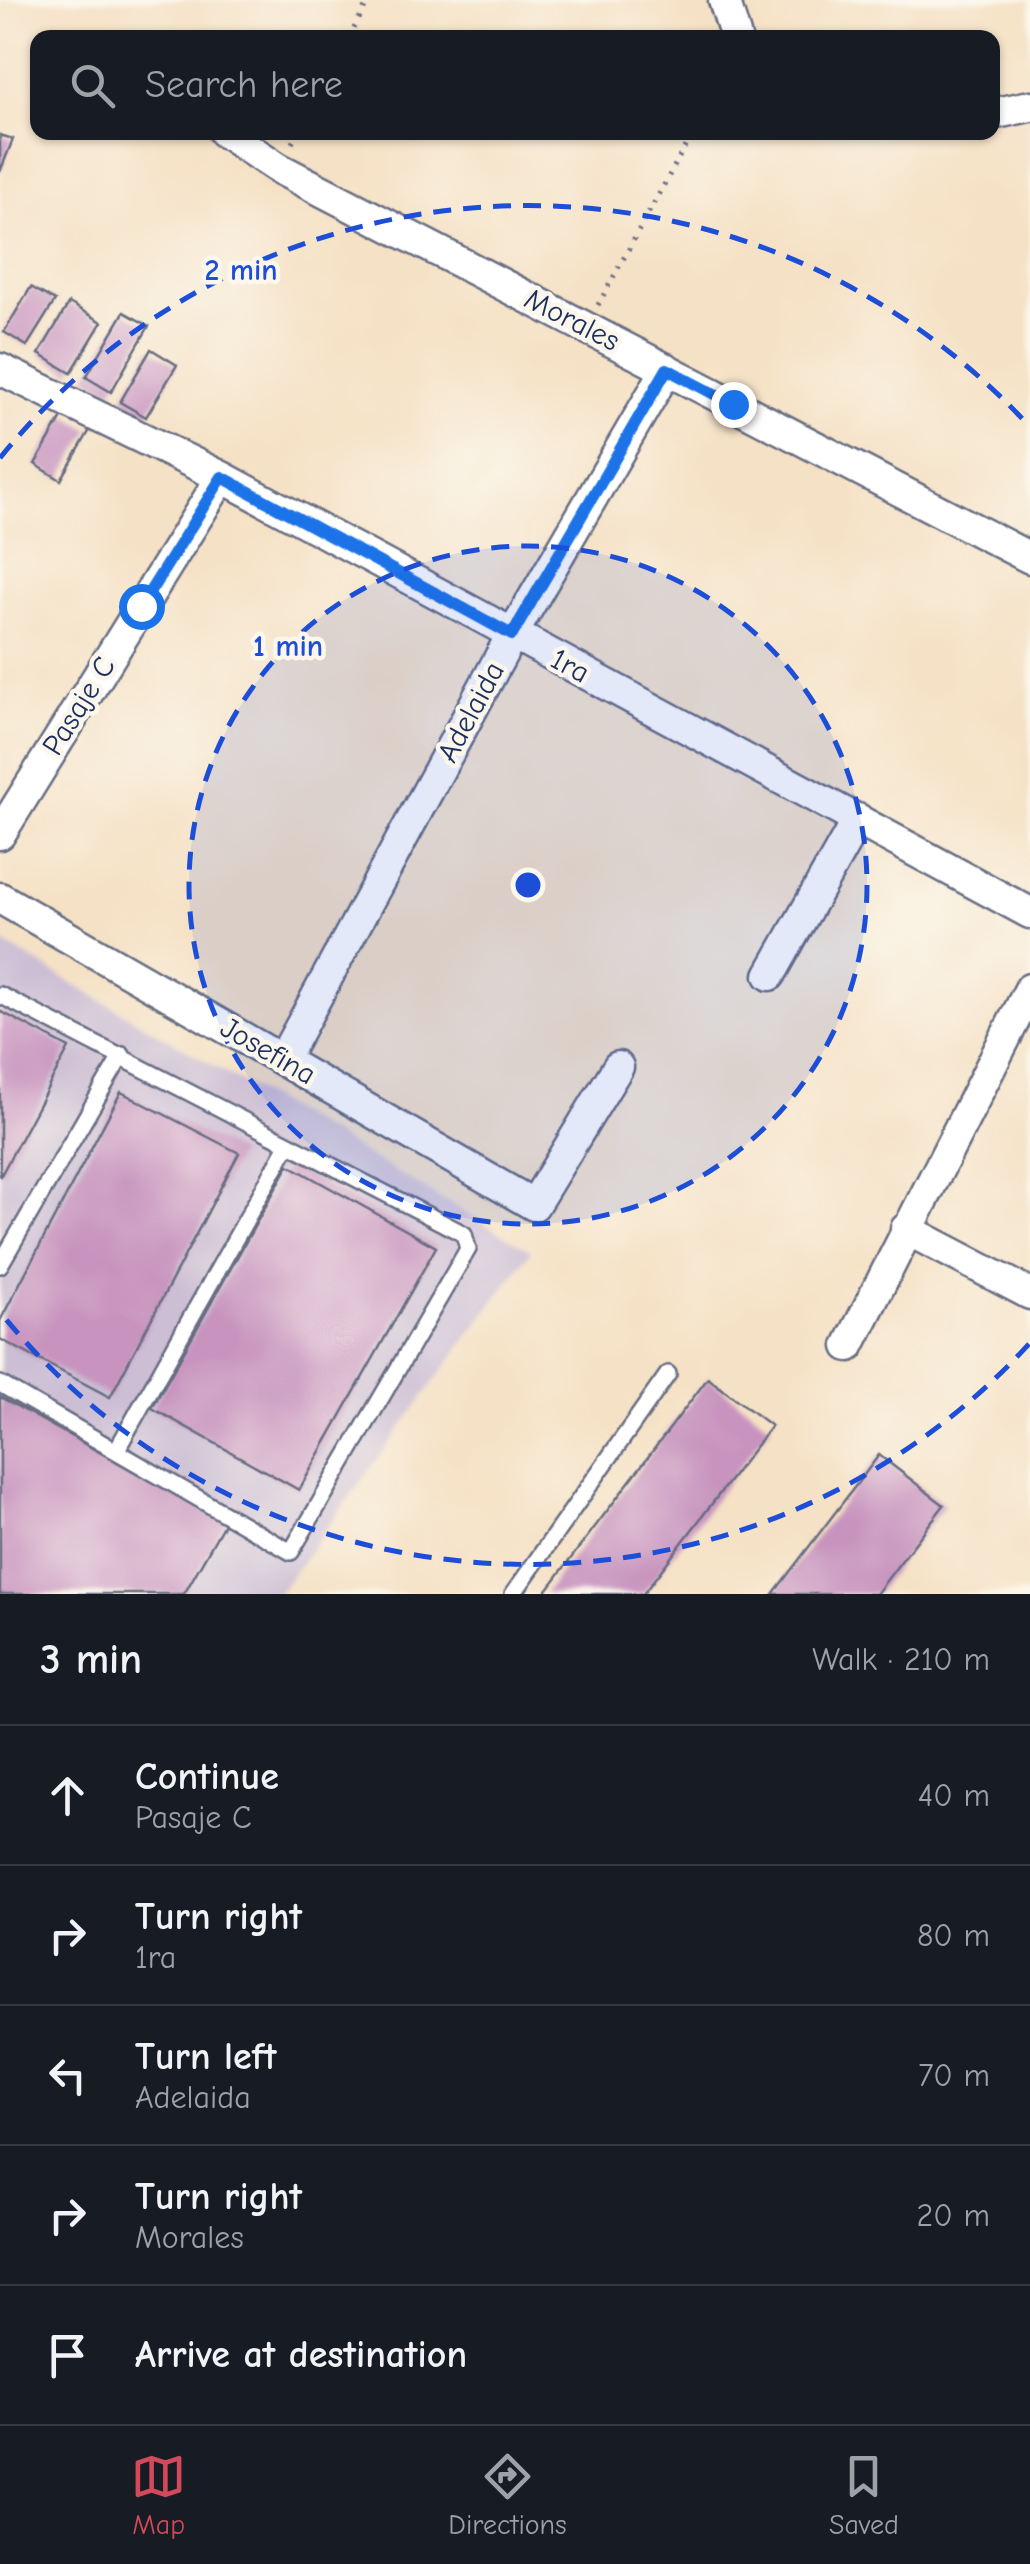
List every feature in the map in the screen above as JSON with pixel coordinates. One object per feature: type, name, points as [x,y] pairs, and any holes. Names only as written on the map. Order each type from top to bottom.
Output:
[{"type":"street","points":[[724,0],[733,30]]},
{"type":"street","points":[[1000,112],[1030,106]]},
{"type":"street","name":"Morales","points":[[236,140],[278,168],[1030,558]]},
{"type":"street","name":"Adelaida","points":[[283,1059],[512,635],[667,369]]},
{"type":"street","name":"1ra","points":[[0,370],[222,477],[1030,913]]},
{"type":"street","name":"Pasaje C","points":[[0,834],[222,477]]},
{"type":"street","points":[[770,975],[858,819]]},
{"type":"street","name":"Josefina","points":[[0,898],[534,1205],[618,1067]]},
{"type":"street","points":[[849,1346],[1030,988]]},
{"type":"street","points":[[906,1229],[1030,1294]]},
{"type":"lane","points":[[0,995],[464,1234],[468,1249],[291,1552],[0,1384]]},
{"type":"lane","points":[[0,1264],[122,1055]]},
{"type":"lane","points":[[116,1450],[288,1145]]},
{"type":"lane","points":[[513,1594],[668,1374]]},
{"type":"path","points":[[353,30],[369,0]]},
{"type":"path","points":[[586,327],[689,140]]},
{"type":"shaded area","points":[[0,941],[531,1251],[278,1594],[0,1594]]},
{"type":"building","points":[[0,135],[13,139],[0,172]]},
{"type":"building","points":[[31,287],[55,301],[27,346],[4,332]]},
{"type":"building","points":[[69,303],[102,322],[71,373],[39,354]]},
{"type":"building","points":[[124,312],[149,326],[111,392],[86,377]]},
{"type":"building","points":[[151,349],[177,365],[146,417],[120,402]]},
{"type":"building","points":[[64,414],[90,430],[61,480],[35,464]]},
{"type":"building","points":[[0,1011],[69,1048],[0,1177]]},
{"type":"building","points":[[121,1092],[239,1153],[110,1397],[0,1339],[0,1321]]},
{"type":"building","points":[[289,1165],[436,1247],[299,1490],[152,1408]]},
{"type":"building","points":[[708,1378],[771,1426],[643,1594],[544,1594]]},
{"type":"building","points":[[0,1397],[225,1522],[184,1594],[0,1594]]},
{"type":"building","points":[[879,1455],[944,1505],[876,1594],[773,1594]]},
{"type":"route","points":[[141,606],[222,477],[512,635],[667,369],[733,404]]}]
